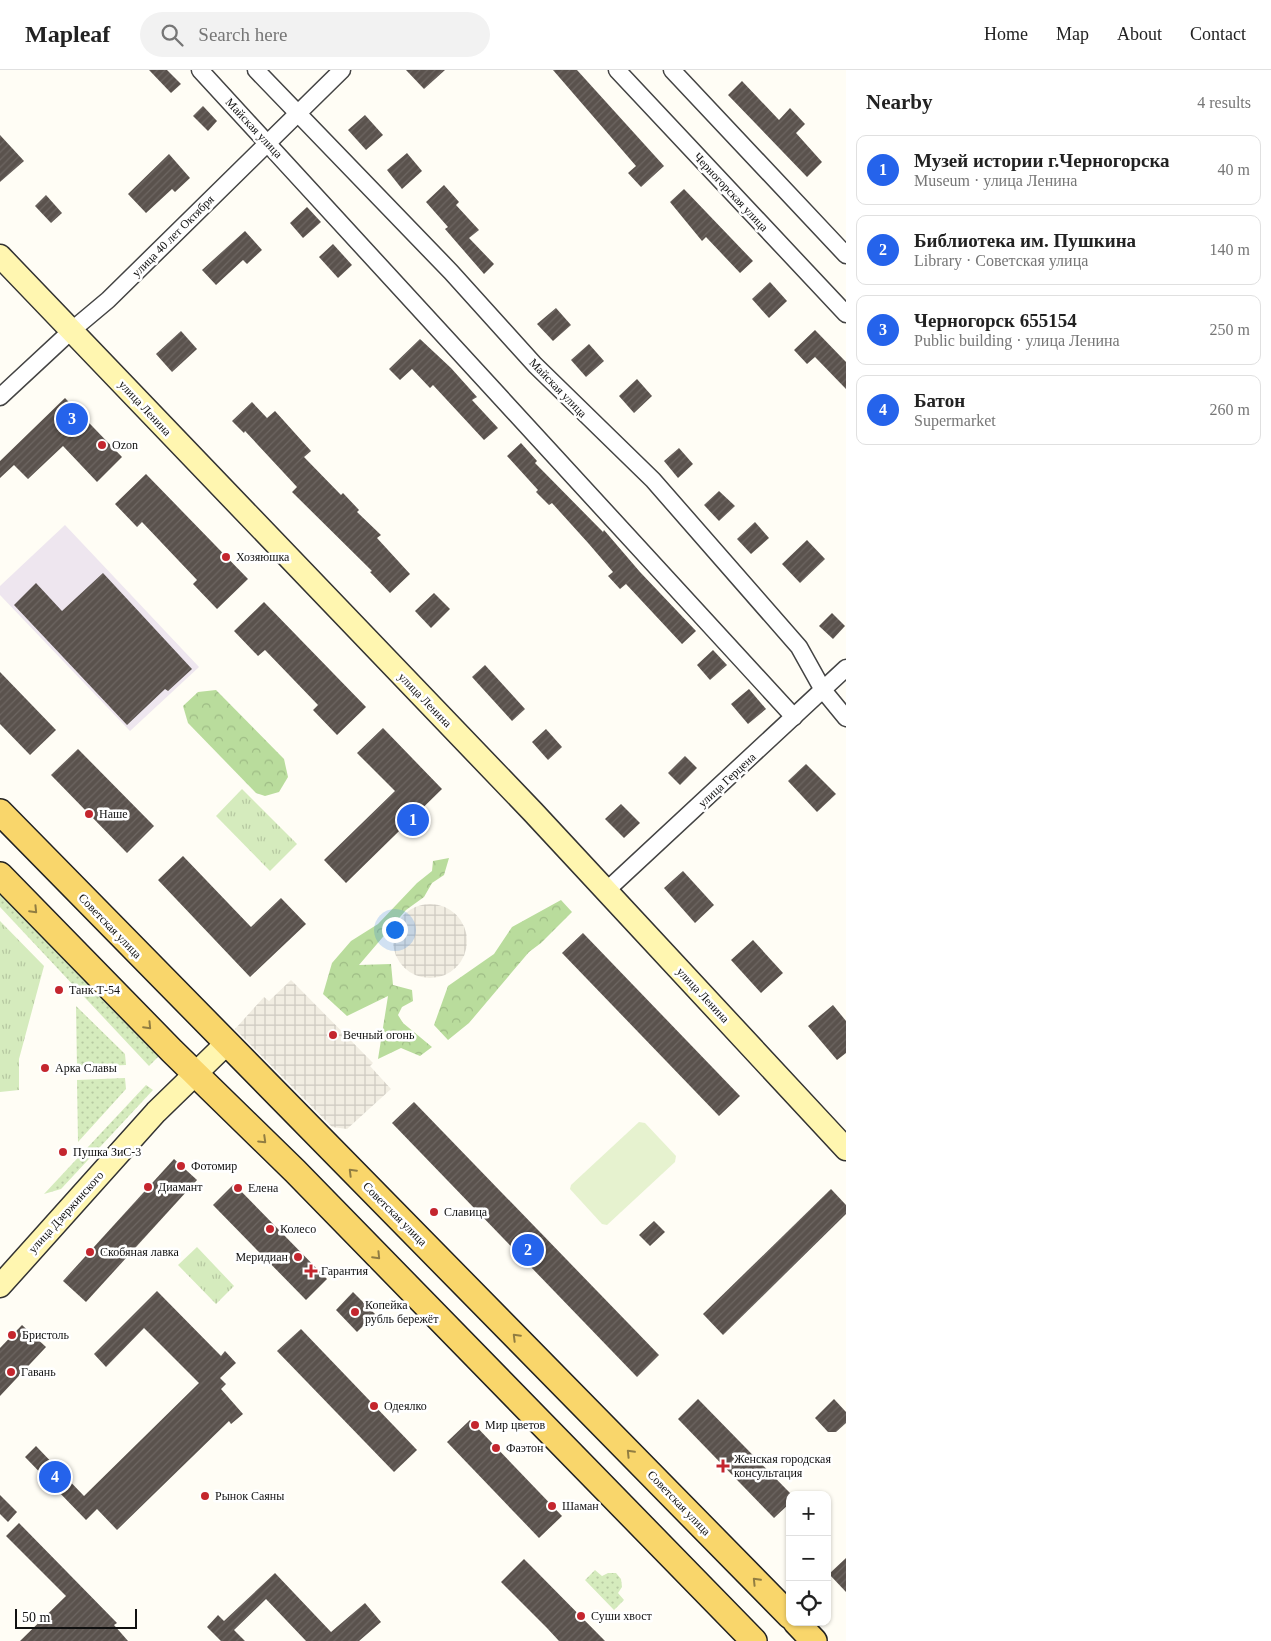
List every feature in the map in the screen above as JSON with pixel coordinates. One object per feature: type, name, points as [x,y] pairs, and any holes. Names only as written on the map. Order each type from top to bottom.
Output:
[{"type":"main road","name":"Советская улица","points":[[0,812],[786,1612]]},
{"type":"main road","points":[[0,875],[195,1074],[295,1171],[754,1641]]},
{"type":"main road","points":[[800,1626],[814,1641]]},
{"type":"street","name":"Майская улица","points":[[200,70],[794,717]]},
{"type":"street","name":"Майская улица","points":[[256,70],[297,115],[451,272],[554,384],[652,480],[799,647],[823,690],[846,718]]},
{"type":"street","name":"улица 40 лет Октября","points":[[0,397],[71,331],[108,300],[342,70]]},
{"type":"street","name":"Черногорская улица","points":[[617,70],[846,314]]},
{"type":"street","points":[[672,70],[846,255]]},
{"type":"street","name":"улица Ленина","points":[[0,256],[606,891],[846,1149]]},
{"type":"street","name":"улица Герцена","points":[[606,891],[846,668]]},
{"type":"street","name":"улица Дзержинского","points":[[0,1286],[156,1112],[226,1044]]},
{"type":"shaded area","points":[[65,525],[199,667],[130,731],[0,595],[0,586]]},
{"type":"shaded area","points":[[430,904],[451,910],[461,920],[467,941],[461,962],[451,972],[430,978],[409,972],[399,962],[393,941],[399,920],[409,910]]},
{"type":"shaded area","points":[[291,980],[373,1063],[370,1066],[391,1089],[347,1129],[332,1127],[235,1029],[264,997],[269,1001]]},
{"type":"green space","points":[[216,690],[284,759],[288,777],[279,792],[265,796],[256,793],[188,723],[183,706],[198,692]]},
{"type":"green space","points":[[242,789],[297,844],[270,871],[216,816]]},
{"type":"green space","points":[[449,858],[444,875],[432,883],[424,897],[406,910],[359,965],[391,964],[393,985],[412,990],[413,1001],[402,1007],[398,1015],[403,1023],[432,1047],[420,1056],[401,1048],[378,1059],[388,996],[347,1016],[323,994],[332,963],[351,941],[378,924],[417,883],[432,871],[433,861]]},
{"type":"green space","points":[[0,887],[161,1054],[149,1066],[0,907]]},
{"type":"green space","points":[[561,900],[572,912],[541,943],[529,952],[469,1023],[448,1040],[434,1025],[448,986],[494,954],[512,927]]},
{"type":"green space","points":[[0,921],[44,966],[19,1059],[19,1090],[0,1092]]},
{"type":"green space","points":[[76,1006],[125,1054],[126,1065],[77,1067]]},
{"type":"green space","points":[[125,1078],[126,1089],[78,1142],[77,1080]]},
{"type":"green space","points":[[146,1085],[153,1090],[61,1189],[44,1194]]},
{"type":"green space","points":[[639,1122],[645,1123],[676,1156],[675,1162],[607,1225],[602,1224],[570,1189],[571,1185]]},
{"type":"green space","points":[[197,1247],[234,1286],[216,1304],[178,1265]]},
{"type":"green space","points":[[595,1570],[602,1576],[608,1573],[616,1573],[621,1579],[622,1587],[618,1593],[624,1600],[614,1610],[585,1580]]},
{"type":"building","points":[[149,70],[167,70],[181,84],[171,93]]},
{"type":"building","points":[[406,70],[445,70],[424,89]]},
{"type":"building","points":[[553,70],[577,70],[664,166],[641,187],[628,173],[636,166]]},
{"type":"building","points":[[742,81],[779,120],[790,108],[805,124],[796,133],[822,162],[807,177],[728,95]]},
{"type":"building","points":[[203,106],[217,121],[208,131],[193,116]]},
{"type":"building","points":[[365,115],[383,135],[366,150],[348,130]]},
{"type":"building","points":[[0,135],[24,161],[0,182]]},
{"type":"building","points":[[407,153],[422,171],[402,189],[387,170]]},
{"type":"building","points":[[169,154],[190,178],[175,192],[172,189],[146,213],[128,194]]},
{"type":"building","points":[[444,185],[459,202],[456,205],[479,230],[469,238],[494,264],[484,274],[445,229],[448,227],[426,202]]},
{"type":"building","points":[[684,189],[753,261],[740,273],[706,237],[702,241],[670,202]]},
{"type":"building","points":[[46,195],[62,213],[51,223],[35,206]]},
{"type":"building","points":[[307,207],[321,222],[303,238],[290,223]]},
{"type":"building","points":[[245,231],[262,250],[247,264],[243,260],[216,285],[202,270]]},
{"type":"building","points":[[333,244],[352,265],[338,278],[319,257]]},
{"type":"building","points":[[770,282],[787,301],[769,318],[752,299]]},
{"type":"building","points":[[556,308],[571,325],[553,341],[537,324]]},
{"type":"building","points":[[815,330],[846,362],[846,389],[815,357],[807,364],[794,350]]},
{"type":"building","points":[[181,331],[197,349],[172,372],[156,354]]},
{"type":"building","points":[[420,339],[451,368],[477,397],[472,400],[498,428],[484,440],[433,385],[430,388],[412,369],[400,380],[389,369]]},
{"type":"building","points":[[589,344],[604,361],[586,377],[571,360]]},
{"type":"building","points":[[637,379],[652,396],[634,413],[619,396]]},
{"type":"building","points":[[65,398],[122,457],[97,482],[63,446],[28,479],[14,465],[0,478],[0,461]]},
{"type":"building","points":[[252,402],[267,418],[275,411],[311,451],[304,457],[341,495],[343,493],[359,510],[357,512],[381,535],[377,538],[410,574],[390,593],[370,572],[372,571],[292,492],[297,487],[245,431],[244,433],[232,421]]},
{"type":"building","points":[[521,443],[537,461],[535,463],[603,532],[604,530],[640,572],[696,631],[682,644],[626,584],[620,589],[608,576],[613,572],[552,503],[549,505],[536,492],[538,490],[507,456]]},
{"type":"building","points":[[679,448],[693,464],[678,478],[664,461]]},
{"type":"building","points":[[146,474],[248,579],[217,609],[193,584],[197,580],[142,522],[137,527],[115,504]]},
{"type":"building","points":[[719,491],[735,506],[719,521],[704,505]]},
{"type":"building","points":[[755,522],[769,538],[751,554],[737,539]]},
{"type":"building","points":[[807,540],[825,559],[800,583],[782,564]]},
{"type":"building","points":[[103,573],[192,669],[168,691],[165,689],[127,725],[14,605],[36,583],[62,611]]},
{"type":"building","points":[[434,593],[450,609],[431,628],[415,611]]},
{"type":"building","points":[[264,602],[366,707],[337,735],[313,710],[318,705],[265,650],[258,656],[234,631]]},
{"type":"building","points":[[832,613],[845,626],[833,639],[819,626]]},
{"type":"building","points":[[713,650],[727,665],[710,680],[697,665]]},
{"type":"building","points":[[485,665],[525,709],[512,721],[472,677]]},
{"type":"building","points":[[0,672],[56,730],[30,755],[0,724]]},
{"type":"building","points":[[749,689],[766,709],[748,724],[731,704]]},
{"type":"building","points":[[383,728],[442,789],[346,883],[324,860],[395,791],[357,753]]},
{"type":"building","points":[[546,729],[562,747],[548,760],[532,742]]},
{"type":"building","points":[[78,749],[154,826],[127,853],[51,775]]},
{"type":"building","points":[[685,756],[697,768],[680,785],[668,773]]},
{"type":"building","points":[[806,764],[836,794],[817,812],[788,781]]},
{"type":"building","points":[[621,804],[640,823],[624,838],[605,819]]},
{"type":"building","points":[[183,856],[251,927],[281,898],[306,924],[250,977],[158,880]]},
{"type":"building","points":[[683,871],[714,905],[695,923],[664,888]]},
{"type":"building","points":[[583,933],[740,1096],[719,1116],[562,953]]},
{"type":"building","points":[[753,940],[783,973],[761,993],[731,960]]},
{"type":"building","points":[[833,1005],[846,1021],[846,1053],[837,1060],[808,1026]]},
{"type":"building","points":[[414,1102],[659,1355],[637,1377],[392,1123]]},
{"type":"building","points":[[174,1159],[197,1180],[86,1302],[63,1281]]},
{"type":"building","points":[[234,1184],[327,1279],[306,1300],[213,1205]]},
{"type":"building","points":[[831,1189],[846,1205],[846,1214],[723,1335],[703,1314]]},
{"type":"building","points":[[654,1221],[665,1232],[650,1246],[639,1235]]},
{"type":"building","points":[[157,1291],[221,1356],[225,1351],[236,1363],[220,1378],[226,1384],[221,1389],[243,1414],[231,1424],[229,1421],[117,1530],[97,1509],[86,1520],[25,1457],[36,1446],[84,1496],[199,1383],[144,1328],[106,1367],[94,1354]]},
{"type":"building","name":"Копейка рубль бережёт","points":[[353,1292],[375,1314],[357,1332],[336,1310]]},
{"type":"building","name":"Гавань","points":[[22,1325],[46,1347],[0,1396],[0,1348]]},
{"type":"building","points":[[301,1329],[417,1450],[394,1472],[277,1351]]},
{"type":"building","points":[[698,1399],[788,1491],[786,1491],[786,1507],[774,1518],[678,1419]]},
{"type":"building","points":[[834,1399],[846,1412],[846,1423],[836,1432],[828,1432],[815,1418]]},
{"type":"building","points":[[470,1420],[562,1516],[539,1538],[447,1442]]},
{"type":"building","points":[[0,1495],[17,1512],[8,1522],[0,1514]]},
{"type":"building","points":[[19,1523],[117,1623],[114,1625],[128,1641],[20,1641],[66,1596],[6,1536]]},
{"type":"building","points":[[846,1558],[846,1592],[831,1576],[831,1572]]},
{"type":"building","points":[[524,1559],[605,1641],[559,1641],[501,1582]]},
{"type":"building","points":[[275,1573],[331,1632],[365,1603],[381,1622],[359,1641],[306,1641],[266,1599],[234,1630],[245,1641],[221,1641],[207,1627],[218,1615],[224,1621]]},
{"type":"place","name":"Черногорск 655154","points":[[72,419]]},
{"type":"place","name":"Ozon","points":[[102,445]]},
{"type":"place","name":"Хозяюшка","points":[[226,557]]},
{"type":"place","name":"Наше","points":[[89,814]]},
{"type":"place","name":"Музей истории г.Черногорска","points":[[413,820]]},
{"type":"place","name":"Танк Т-54","points":[[59,990]]},
{"type":"place","name":"Вечный огонь","points":[[333,1035]]},
{"type":"place","name":"Арка Славы","points":[[45,1068]]},
{"type":"place","name":"Пушка ЗиС-3","points":[[63,1152]]},
{"type":"place","name":"Фотомир","points":[[181,1166]]},
{"type":"place","name":"Диамант","points":[[148,1187]]},
{"type":"place","name":"Елена","points":[[238,1188]]},
{"type":"place","name":"Славица","points":[[434,1212]]},
{"type":"place","name":"Колесо","points":[[270,1229]]},
{"type":"place","name":"Библиотека им. Пушкина","points":[[528,1250]]},
{"type":"place","name":"Скобяная лавка","points":[[90,1252]]},
{"type":"place","name":"Меридиан","points":[[298,1257]]},
{"type":"place","name":"Гарантия","points":[[311,1271]]},
{"type":"place","name":"Копейка рубль бережёт","points":[[355,1312]]},
{"type":"place","name":"Бристоль","points":[[12,1335]]},
{"type":"place","name":"Гавань","points":[[11,1372]]},
{"type":"place","name":"Одеялко","points":[[374,1406]]},
{"type":"place","name":"Мир цветов","points":[[475,1425]]},
{"type":"place","name":"Фаэтон","points":[[496,1448]]},
{"type":"place","name":"Женская городская консультация","points":[[723,1466]]},
{"type":"place","name":"Батон","points":[[55,1477]]},
{"type":"place","name":"Рынок Саяны","points":[[205,1496]]},
{"type":"place","name":"Шаман","points":[[552,1506]]},
{"type":"place","name":"Суши хвост","points":[[581,1616]]}]
